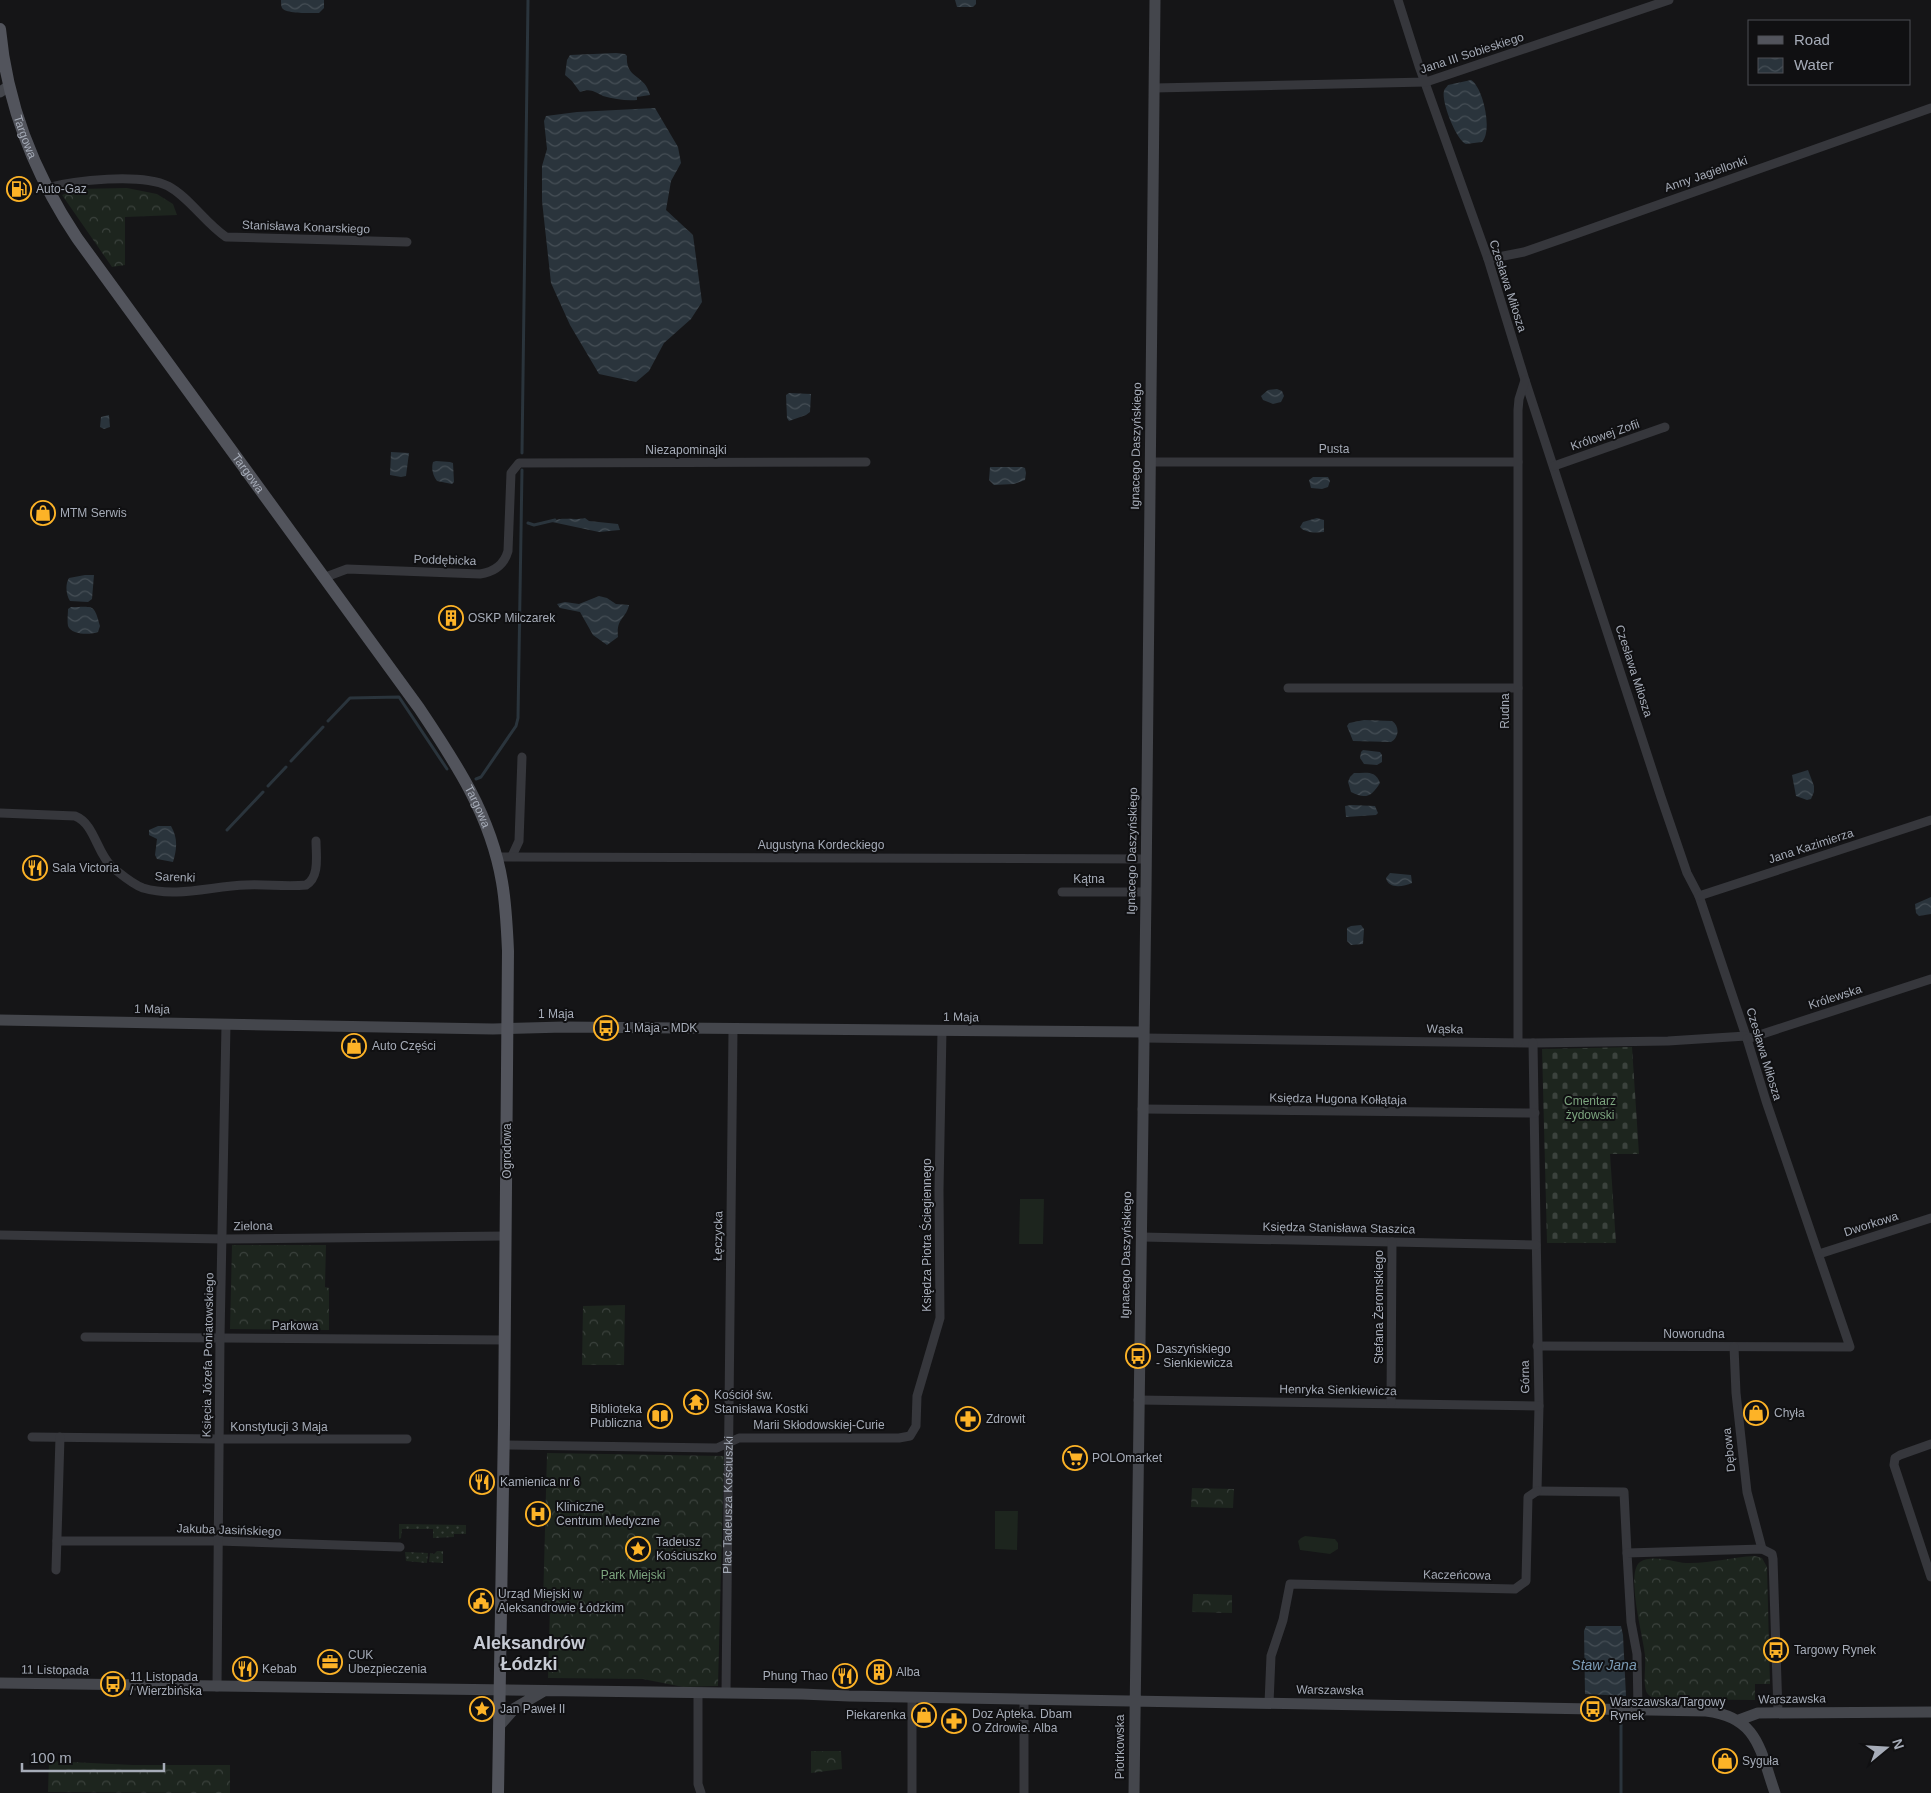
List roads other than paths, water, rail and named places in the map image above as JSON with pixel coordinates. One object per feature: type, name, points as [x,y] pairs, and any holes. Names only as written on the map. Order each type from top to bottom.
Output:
[{"type":"main road","name":"Targowa","points":[[0,29],[4,89],[46,188],[77,238],[451,756],[478,805],[496,857]]},
{"type":"main road","name":"Ogrodowa","points":[[496,857],[502,882],[506,923],[508,1029],[504,1446]]},
{"type":"main road","points":[[498,1793],[504,1446]]},
{"type":"street","name":"Ignacego Daszyńskiego","points":[[1134,1701],[1146,892],[1155,0]]},
{"type":"street","name":"Czesława Miłosza","points":[[1398,0],[1488,259],[1525,380],[1661,797],[1688,873],[1699,896],[1747,1038],[1766,1101],[1850,1347]]},
{"type":"street","name":"Jana III Sobieskiego","points":[[1154,88],[1426,82],[1670,0]]},
{"type":"street","name":"Anny Jagiellonki","points":[[1488,259],[1524,252],[1573,236],[1931,108]]},
{"type":"street","name":"Stanisława Konarskiego","points":[[46,188],[82,181],[151,180],[169,186],[184,198],[212,228],[226,236],[407,242]]},
{"type":"street","name":"Rudna","points":[[1518,1042],[1518,410],[1519,399],[1525,380]]},
{"type":"street","name":"Królowej Zofii","points":[[1554,466],[1665,427]]},
{"type":"street","name":"Niezapominajki","points":[[510,473],[516,465],[530,462],[866,462]]},
{"type":"street","name":"Pusta","points":[[1150,462],[1518,462]]},
{"type":"street","name":"Poddębicka","points":[[323,578],[347,569],[480,574],[498,568],[506,558],[508,551],[510,473]]},
{"type":"street","points":[[1288,688],[1518,688]]},
{"type":"street","points":[[512,856],[519,841],[522,757]]},
{"type":"street","name":"Sarenki","points":[[0,813],[75,816],[81,818],[90,829],[103,856],[117,871],[143,888],[165,890],[195,891],[244,885],[306,885],[313,880],[315,873],[316,841]]},
{"type":"street","name":"Jana Kazimierza","points":[[1699,896],[1931,820]]},
{"type":"street","name":"Augustyna Kordeckiego","points":[[496,857],[1146,859]]},
{"type":"street","name":"Kątna","points":[[1062,892],[1146,892]]},
{"type":"street","name":"Królewska","points":[[1747,1038],[1931,979]]},
{"type":"street","name":"1 Maja","points":[[0,1020],[508,1029],[519,1027],[942,1030],[1143,1035]]},
{"type":"street","name":"Księcia Józefa Poniatowskiego","points":[[217,1687],[220,1338],[226,1024]]},
{"type":"street","name":"Łęczycka","points":[[728,1443],[733,1029]]},
{"type":"street","name":"Księdza Piotra Ściegiennego","points":[[910,1436],[916,1426],[917,1396],[940,1318],[939,1190],[942,1030]]},
{"type":"street","name":"Wąska","points":[[1143,1035],[1533,1043],[1747,1038]]},
{"type":"street","points":[[1533,1043],[1535,1113]]},
{"type":"street","name":"Księdza Hugona Kołłątaja","points":[[1142,1109],[1535,1113]]},
{"type":"street","name":"Górna","points":[[1535,1113],[1537,1491]]},
{"type":"street","name":"Dworkowa","points":[[1819,1254],[1931,1218]]},
{"type":"street","name":"Zielona","points":[[0,1235],[222,1239],[506,1236]]},
{"type":"street","name":"Księdza Stanisława Staszica","points":[[1141,1237],[1536,1245]]},
{"type":"street","name":"Stefana Żeromskiego","points":[[1391,1403],[1392,1242]]},
{"type":"street","name":"Parkowa","points":[[85,1337],[505,1340]]},
{"type":"street","name":"Noworudna","points":[[1537,1346],[1850,1347]]},
{"type":"street","name":"Dębowa","points":[[1734,1347],[1738,1411],[1747,1492],[1762,1549]]},
{"type":"street","name":"Henryka Sienkiewicza","points":[[1138,1400],[1538,1406]]},
{"type":"street","name":"Marii Skłodowskiej-Curie","points":[[728,1443],[740,1438],[899,1438],[910,1436]]},
{"type":"street","name":"Konstytucji 3 Maja","points":[[32,1437],[220,1440],[406,1439]]},
{"type":"street","points":[[56,1570],[60,1437]]},
{"type":"street","name":"Plac Tadeusza Kościuszki","points":[[504,1446],[696,1449],[717,1448],[728,1443],[726,1693]]},
{"type":"street","points":[[1931,1444],[1900,1455],[1895,1458],[1894,1465],[1931,1577]]},
{"type":"street","points":[[1537,1491],[1624,1492],[1631,1626],[1637,1660],[1638,1710]]},
{"type":"street","name":"Kaczeńcowa","points":[[1269,1703],[1271,1656],[1284,1620],[1290,1584],[1515,1589],[1526,1581],[1528,1574],[1528,1498],[1537,1491]]},
{"type":"street","name":"Jakuba Jasińskiego","points":[[57,1541],[218,1541],[400,1547]]},
{"type":"street","points":[[1627,1553],[1762,1549],[1772,1554],[1778,1712]]},
{"type":"street","name":"11 Listopada","points":[[0,1683],[500,1690]]},
{"type":"street","points":[[500,1690],[726,1693]]},
{"type":"street","points":[[499,1726],[515,1708],[532,1696],[545,1690]]},
{"type":"street","points":[[698,1693],[698,1784],[701,1793]]},
{"type":"street","name":"Warszawska","points":[[726,1693],[1706,1711],[1725,1714],[1739,1720],[1758,1713],[1778,1712],[1931,1712]]},
{"type":"street","points":[[912,1697],[912,1793]]},
{"type":"street","points":[[1024,1699],[1024,1793]]},
{"type":"street","name":"Piotrkowska","points":[[1134,1701],[1134,1793]]},
{"type":"street","points":[[1739,1720],[1751,1732],[1755,1740],[1775,1793]]},
{"type":"water","points":[[281,0],[324,0],[324,8],[319,13],[288,11],[282,8]]},
{"type":"water","points":[[955,0],[976,0],[976,4],[973,7],[957,7]]},
{"type":"water","points":[[616,53],[627,56],[629,69],[644,83],[650,95],[637,97],[637,100],[620,100],[603,96],[590,90],[580,92],[565,75],[567,60],[570,55]]},
{"type":"water","points":[[1471,80],[1483,100],[1487,129],[1482,142],[1466,144],[1458,135],[1450,120],[1445,103],[1444,90],[1448,85]]},
{"type":"water","points":[[655,108],[678,147],[681,163],[671,181],[666,210],[693,235],[702,302],[691,319],[664,343],[649,371],[636,382],[599,374],[570,325],[551,283],[542,201],[542,166],[547,149],[544,121],[546,116],[577,112]]},
{"type":"water","points":[[1277,389],[1282,391],[1284,396],[1281,402],[1273,404],[1263,400],[1261,396],[1268,390]]},
{"type":"water","points":[[789,393],[811,394],[810,412],[789,421],[787,418],[786,395]]},
{"type":"water","points":[[109,415],[110,427],[104,429],[100,427],[101,417]]},
{"type":"water","points":[[391,452],[409,453],[406,476],[390,475]]},
{"type":"water","points":[[433,462],[453,463],[454,482],[452,484],[437,481],[432,467]]},
{"type":"water","points":[[990,467],[1025,468],[1025,480],[1014,484],[994,485],[989,480]]},
{"type":"water","points":[[1313,477],[1328,477],[1330,481],[1328,487],[1322,489],[1311,488],[1309,480]]},
{"type":"water","points":[[585,518],[589,521],[618,524],[620,530],[599,532],[552,522],[560,519]]},
{"type":"water","points":[[1317,518],[1324,520],[1324,532],[1308,531],[1300,527],[1303,522]]},
{"type":"water","points":[[94,575],[92,599],[88,602],[70,601],[66,590],[69,578]]},
{"type":"water","points":[[599,596],[607,598],[616,604],[629,605],[618,626],[618,637],[607,645],[593,635],[580,612],[560,608],[557,604],[565,602],[579,604]]},
{"type":"water","points":[[71,607],[92,608],[96,613],[100,626],[98,632],[81,634],[70,629],[68,626],[68,609]]},
{"type":"water","points":[[1364,720],[1392,721],[1395,723],[1398,732],[1396,738],[1391,742],[1353,741],[1347,726],[1349,723]]},
{"type":"water","points":[[1363,750],[1380,752],[1382,762],[1377,765],[1364,764],[1360,758]]},
{"type":"water","points":[[1808,770],[1814,786],[1814,792],[1811,799],[1807,800],[1796,796],[1792,775]]},
{"type":"water","points":[[1354,773],[1373,774],[1380,783],[1371,794],[1361,796],[1351,792],[1348,782]]},
{"type":"water","points":[[1345,806],[1375,806],[1378,813],[1376,815],[1346,817]]},
{"type":"water","points":[[158,826],[171,826],[173,830],[176,844],[173,862],[157,859],[155,855],[157,839],[149,835],[149,830]]},
{"type":"water","points":[[1390,873],[1411,875],[1412,883],[1400,886],[1390,884],[1386,878]]},
{"type":"water","points":[[1931,897],[1931,914],[1919,916],[1916,913],[1915,904]]},
{"type":"water","points":[[1361,925],[1364,929],[1363,944],[1351,945],[1347,941],[1347,928]]},
{"type":"water","name":"Staw Jana","points":[[1586,1626],[1621,1626],[1626,1696],[1585,1694],[1584,1631]]},
{"type":"waterway","points":[[522,453],[528,0]]},
{"type":"waterway","points":[[476,779],[481,777],[516,726],[518,718],[522,470]]},
{"type":"waterway","points":[[528,523],[534,525],[555,520]]},
{"type":"waterway","points":[[328,721],[350,698],[399,697],[447,769]]},
{"type":"waterway","points":[[291,761],[323,727]]},
{"type":"waterway","points":[[268,786],[286,767]]},
{"type":"waterway","points":[[227,830],[263,792]]},
{"type":"waterway","points":[[1621,1723],[1621,1793]]},
{"type":"place","name":"Auto-Gaz","points":[[19,189]]},
{"type":"place","name":"MTM Serwis","points":[[43,513]]},
{"type":"place","name":"OSKP Milczarek","points":[[451,618]]},
{"type":"place","name":"Sala Victoria","points":[[35,868]]},
{"type":"place","name":"1 Maja - MDK","points":[[606,1028]]},
{"type":"place","name":"Auto Części","points":[[354,1046]]},
{"type":"place","name":"Daszyńskiego - Sienkiewicza","points":[[1138,1356]]},
{"type":"place","name":"Kościół św. Stanisława Kostki","points":[[696,1402]]},
{"type":"place","name":"Chyła","points":[[1756,1413]]},
{"type":"place","name":"Biblioteka Publiczna","points":[[660,1416]]},
{"type":"place","name":"Zdrowit","points":[[968,1419]]},
{"type":"place","name":"POLOmarket","points":[[1075,1458]]},
{"type":"place","name":"Kamienica nr 6","points":[[482,1482]]},
{"type":"place","name":"Kliniczne Centrum Medyczne","points":[[538,1514]]},
{"type":"place","name":"Tadeusz Kościuszko","points":[[638,1549]]},
{"type":"place","name":"Urząd Miejski w Aleksandrowie Łódzkim","points":[[481,1601]]},
{"type":"place","name":"Targowy Rynek","points":[[1776,1650]]},
{"type":"place","name":"CUK Ubezpieczenia","points":[[330,1662]]},
{"type":"place","name":"Kebab","points":[[245,1669]]},
{"type":"place","name":"Alba","points":[[879,1672]]},
{"type":"place","name":"Phung Thao","points":[[845,1676]]},
{"type":"place","name":"11 Listopada / Wierzbińska","points":[[113,1684]]},
{"type":"place","name":"Jan Paweł II","points":[[482,1709]]},
{"type":"place","name":"Warszawska/Targowy Rynek","points":[[1593,1709]]},
{"type":"place","name":"Piekarenka","points":[[924,1715]]},
{"type":"place","name":"Doz Apteka. Dbam O Zdrowie. Alba","points":[[954,1721]]},
{"type":"place","name":"Syguła","points":[[1725,1761]]},
{"type":"district","name":"Aleksandrów Łódzki","points":[[529,1654]]},
{"type":"park label","name":"Cmentarz żydowski","points":[[1590,1108]]},
{"type":"park label","name":"Park Miejski","points":[[633,1575]]}]
